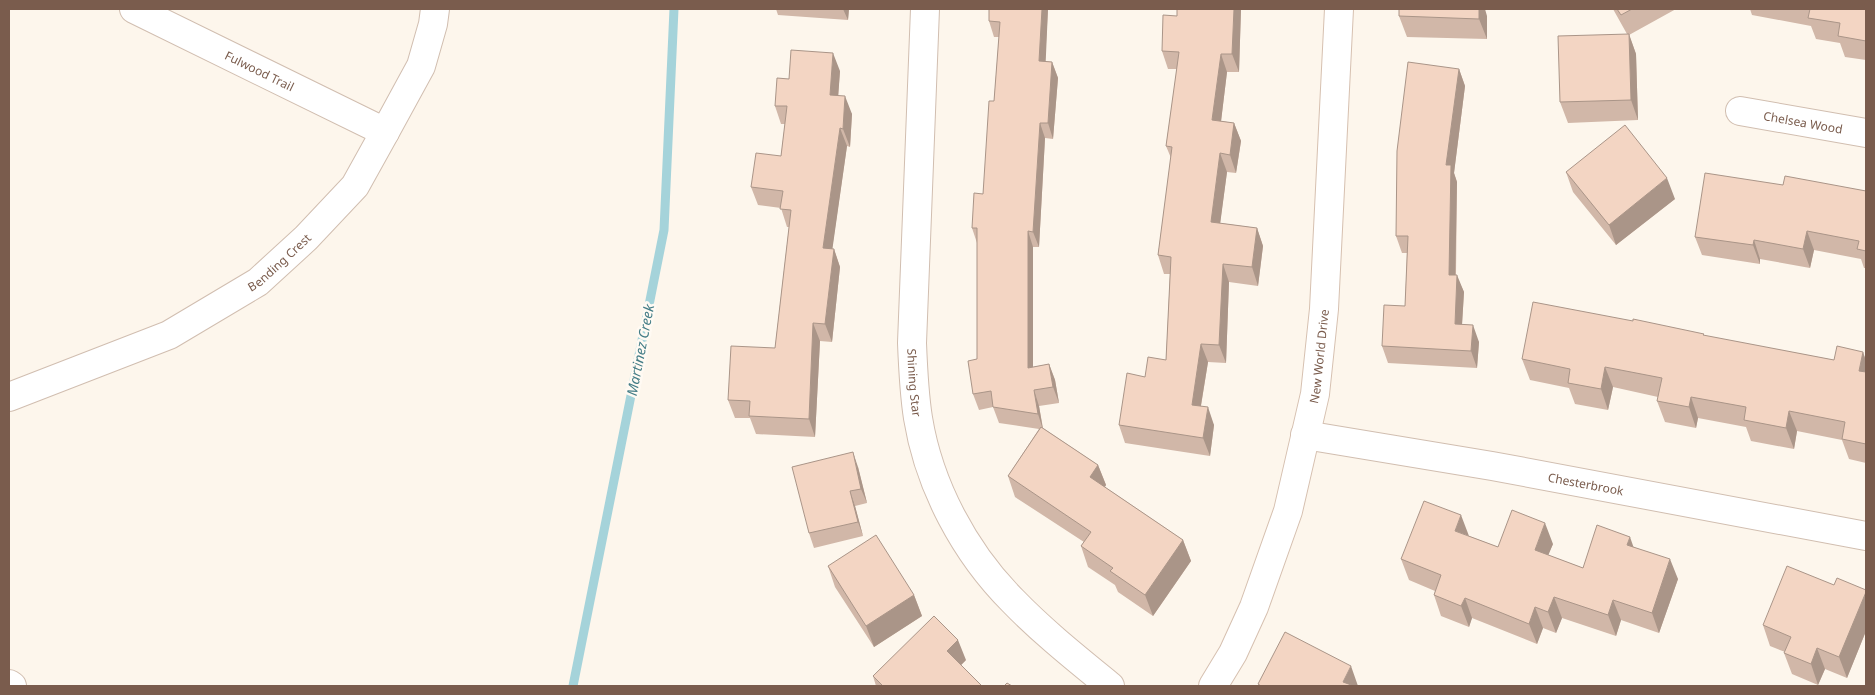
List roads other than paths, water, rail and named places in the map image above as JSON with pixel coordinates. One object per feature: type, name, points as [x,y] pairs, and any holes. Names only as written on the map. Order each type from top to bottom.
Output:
[{"type":"street","name":"Fulwood Trail","points":[[134,9],[385,132]]},
{"type":"street","name":"Bending Crest","points":[[9,396],[169,335],[258,282],[306,238],[354,186],[421,66],[433,24],[435,9]]},
{"type":"street","name":"Shining Star","points":[[925,9],[912,343],[913,381],[918,420],[928,458],[941,494],[961,533],[984,568],[1011,600],[1041,629],[1110,686]]},
{"type":"street","name":"New World Drive","points":[[1213,686],[1233,653],[1254,607],[1288,511],[1315,394],[1324,309],[1339,9]]},
{"type":"street","name":"Chelsea Wood","points":[[1740,110],[1866,133]]},
{"type":"street","name":"Chesterbrook","points":[[1305,435],[1492,466],[1866,536]]},
{"type":"waterway","name":"Martinez Creek","points":[[573,686],[664,230],[674,9]]}]
